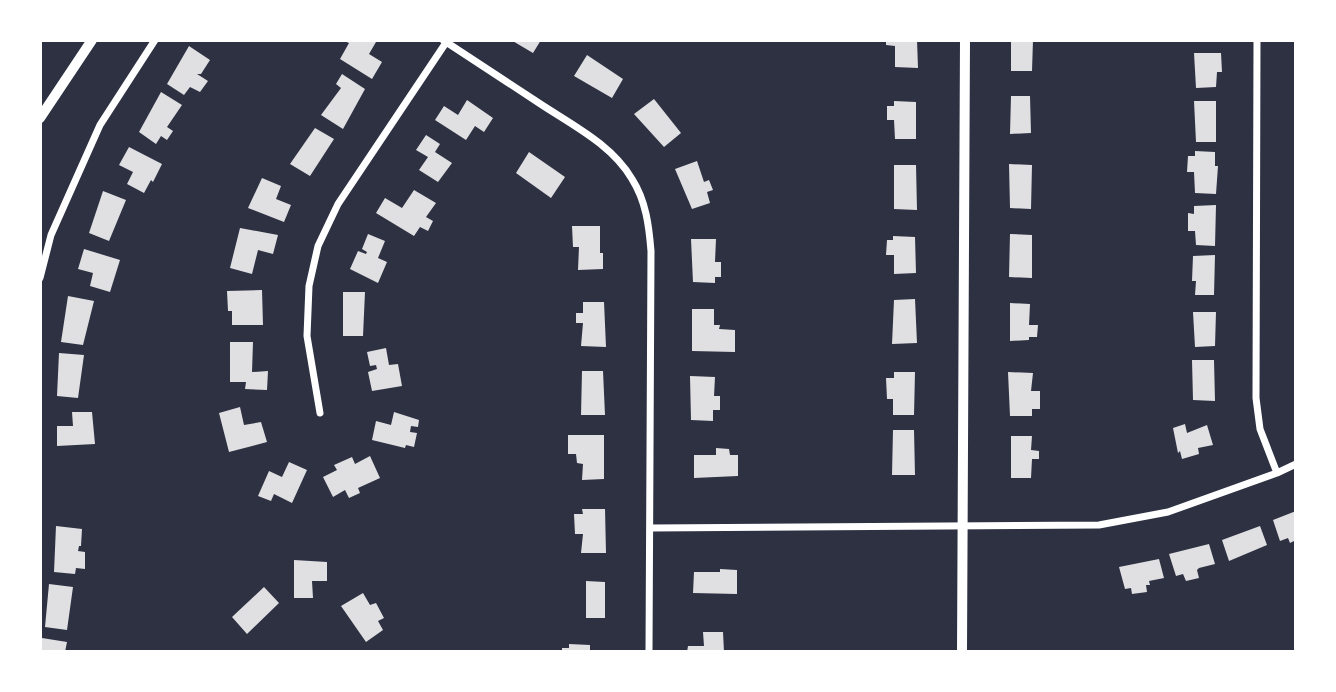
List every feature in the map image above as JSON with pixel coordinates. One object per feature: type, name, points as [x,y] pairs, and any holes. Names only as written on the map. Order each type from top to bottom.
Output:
[{"type":"street","points":[[40,118],[92,40]]},
{"type":"street","points":[[40,278],[51,235],[100,125],[155,40]]},
{"type":"street","points":[[962,652],[965,40]]},
{"type":"street","points":[[1257,40],[1256,398],[1259,429],[1278,473]]},
{"type":"street","points":[[320,413],[307,323],[309,286],[318,246],[338,204],[446,41],[596,140],[621,164],[640,195],[647,217],[651,251],[649,652]]},
{"type":"street","points":[[651,527],[1099,525],[1168,512],[1278,473],[1296,464]]},
{"type":"lane","points":[[40,479],[40,497]]},
{"type":"building","points":[[342,40],[376,42],[369,54],[382,62],[372,79],[340,59],[349,43]]},
{"type":"building","points":[[511,40],[541,40],[533,53]]},
{"type":"building","points":[[886,40],[917,40],[918,68],[895,67],[895,46],[886,45]]},
{"type":"building","points":[[1011,40],[1033,40],[1032,71],[1011,71]]},
{"type":"building","points":[[189,46],[210,60],[201,74],[197,74],[208,81],[200,92],[190,87],[184,95],[167,84]]},
{"type":"building","points":[[1194,53],[1221,53],[1222,72],[1217,72],[1216,87],[1196,88]]},
{"type":"building","points":[[587,55],[623,79],[612,98],[574,76]]},
{"type":"building","points":[[342,74],[365,89],[343,129],[321,115],[341,88],[336,84]]},
{"type":"building","points":[[161,92],[182,105],[167,127],[173,131],[167,140],[161,136],[156,144],[139,132]]},
{"type":"building","points":[[1011,96],[1030,96],[1031,133],[1010,134]]},
{"type":"building","points":[[654,99],[681,133],[664,147],[634,114]]},
{"type":"building","points":[[467,100],[493,118],[484,132],[475,126],[466,140],[435,120],[444,106],[458,115]]},
{"type":"building","points":[[894,101],[916,102],[916,139],[895,139],[894,120],[887,120],[887,106],[894,106]]},
{"type":"building","points":[[1194,101],[1216,101],[1216,142],[1196,142]]},
{"type":"building","points":[[315,128],[334,139],[310,176],[290,164]]},
{"type":"building","points":[[426,135],[440,144],[435,152],[452,163],[438,182],[419,170],[428,157],[416,150]]},
{"type":"building","points":[[129,147],[162,164],[144,193],[127,184],[133,172],[119,165]]},
{"type":"building","points":[[1195,151],[1215,152],[1215,166],[1218,166],[1216,194],[1195,193],[1194,172],[1187,172],[1188,156],[1195,156]]},
{"type":"building","points":[[529,152],[565,177],[551,198],[516,173]]},
{"type":"building","points":[[697,161],[704,182],[709,180],[713,190],[707,192],[710,203],[692,209],[675,169]]},
{"type":"building","points":[[1009,164],[1032,165],[1031,209],[1010,208]]},
{"type":"building","points":[[894,165],[916,165],[917,210],[894,209]]},
{"type":"building","points":[[262,178],[281,186],[276,199],[291,205],[284,222],[248,208]]},
{"type":"building","points":[[414,190],[436,203],[426,217],[433,221],[428,231],[420,227],[414,236],[376,213],[385,198],[402,208]]},
{"type":"building","points":[[103,191],[126,200],[109,241],[89,233]]},
{"type":"building","points":[[1216,205],[1215,246],[1196,245],[1195,231],[1188,231],[1188,213],[1194,214],[1194,206]]},
{"type":"building","points":[[572,226],[600,226],[603,269],[578,270],[579,247],[573,247]]},
{"type":"building","points":[[240,228],[278,235],[273,254],[258,250],[252,274],[230,268]]},
{"type":"building","points":[[368,234],[385,241],[378,258],[387,262],[378,283],[350,269],[358,251],[366,254],[362,249]]},
{"type":"building","points":[[1010,234],[1032,235],[1032,278],[1009,277]]},
{"type":"building","points":[[893,236],[915,237],[916,273],[894,274],[894,255],[886,255],[887,240],[893,240]]},
{"type":"building","points":[[691,239],[716,239],[715,262],[721,262],[721,277],[715,277],[715,283],[693,282]]},
{"type":"building","points":[[84,249],[120,260],[110,292],[90,286],[93,273],[78,269]]},
{"type":"building","points":[[1215,255],[1214,295],[1195,295],[1196,281],[1192,281],[1193,256]]},
{"type":"building","points":[[262,290],[263,325],[232,325],[227,291]]},
{"type":"building","points":[[343,292],[365,292],[363,336],[343,336]]},
{"type":"building","points":[[68,296],[94,301],[83,345],[61,342]]},
{"type":"building","points":[[915,299],[917,343],[892,344],[894,300]]},
{"type":"building","points":[[583,302],[604,302],[606,347],[581,346],[583,323],[576,323],[576,313],[583,313]]},
{"type":"building","points":[[1010,303],[1030,304],[1029,325],[1038,325],[1037,337],[1010,341]]},
{"type":"building","points":[[692,309],[714,309],[714,325],[720,325],[719,329],[735,330],[735,352],[692,351]]},
{"type":"building","points":[[1193,312],[1216,312],[1215,346],[1195,347]]},
{"type":"building","points":[[230,342],[253,342],[252,372],[268,371],[267,390],[245,389],[246,382],[230,382]]},
{"type":"building","points":[[386,348],[389,365],[398,364],[402,386],[372,391],[368,372],[377,369],[376,365],[370,366],[367,352]]},
{"type":"building","points":[[59,353],[84,355],[78,398],[57,396]]},
{"type":"building","points":[[1192,360],[1214,360],[1215,401],[1193,400]]},
{"type":"building","points":[[582,371],[603,371],[605,415],[581,415]]},
{"type":"building","points":[[894,372],[915,372],[914,415],[893,415],[893,399],[887,399],[886,378],[894,378]]},
{"type":"building","points":[[1008,372],[1033,373],[1031,391],[1040,391],[1040,409],[1032,409],[1032,416],[1010,416]]},
{"type":"building","points":[[690,376],[715,377],[714,396],[720,396],[720,410],[713,410],[713,421],[691,420]]},
{"type":"building","points":[[240,407],[244,425],[261,422],[267,442],[229,452],[219,413]]},
{"type":"building","points":[[72,412],[92,412],[95,444],[57,446],[57,426],[73,426]]},
{"type":"building","points":[[394,412],[419,420],[418,427],[411,426],[410,432],[417,433],[414,447],[406,445],[405,448],[372,440],[376,421],[391,425]]},
{"type":"building","points":[[1185,424],[1187,433],[1207,425],[1213,445],[1198,448],[1199,454],[1182,459],[1180,451],[1178,453],[1173,428]]},
{"type":"building","points":[[893,430],[914,430],[915,475],[892,475]]},
{"type":"building","points":[[568,435],[604,435],[604,479],[582,480],[583,464],[577,463],[576,454],[568,454]]},
{"type":"building","points":[[1011,436],[1032,436],[1031,450],[1039,451],[1039,459],[1032,459],[1031,478],[1011,478]]},
{"type":"building","points":[[716,448],[729,449],[730,455],[738,455],[738,476],[694,478],[694,455],[716,455]]},
{"type":"building","points":[[370,456],[380,478],[358,488],[360,493],[349,498],[345,490],[333,497],[323,477],[337,470],[334,465],[352,457],[355,464]]},
{"type":"building","points":[[289,462],[307,470],[292,503],[274,494],[271,501],[258,496],[269,471],[282,477]]},
{"type":"building","points":[[582,509],[605,509],[606,553],[581,553],[583,534],[575,534],[574,514],[583,514]]},
{"type":"building","points":[[1296,511],[1296,540],[1290,543],[1288,538],[1280,541],[1273,520]]},
{"type":"building","points":[[56,526],[82,529],[78,551],[85,552],[85,569],[76,568],[75,574],[54,572]]},
{"type":"building","points":[[1260,526],[1267,545],[1229,561],[1222,540]]},
{"type":"building","points":[[1209,544],[1215,564],[1199,568],[1199,578],[1186,581],[1183,574],[1176,576],[1169,554]]},
{"type":"building","points":[[1159,559],[1164,578],[1149,581],[1150,585],[1146,585],[1147,592],[1132,594],[1131,588],[1125,589],[1119,567]]},
{"type":"building","points":[[294,560],[327,562],[327,581],[312,581],[313,598],[294,598]]},
{"type":"building","points":[[720,569],[737,570],[737,594],[693,593],[694,572],[720,572]]},
{"type":"building","points":[[586,581],[605,582],[605,618],[586,618]]},
{"type":"building","points":[[49,584],[73,587],[67,630],[45,627]]},
{"type":"building","points":[[264,587],[279,603],[247,634],[232,617]]},
{"type":"building","points":[[363,593],[370,605],[376,603],[384,618],[378,621],[383,630],[366,642],[341,606]]},
{"type":"building","points":[[703,632],[723,632],[724,652],[687,652],[688,646],[704,646]]},
{"type":"building","points":[[42,638],[67,642],[65,652],[40,652]]},
{"type":"building","points":[[569,644],[590,645],[590,652],[562,652],[562,648],[569,648]]}]
